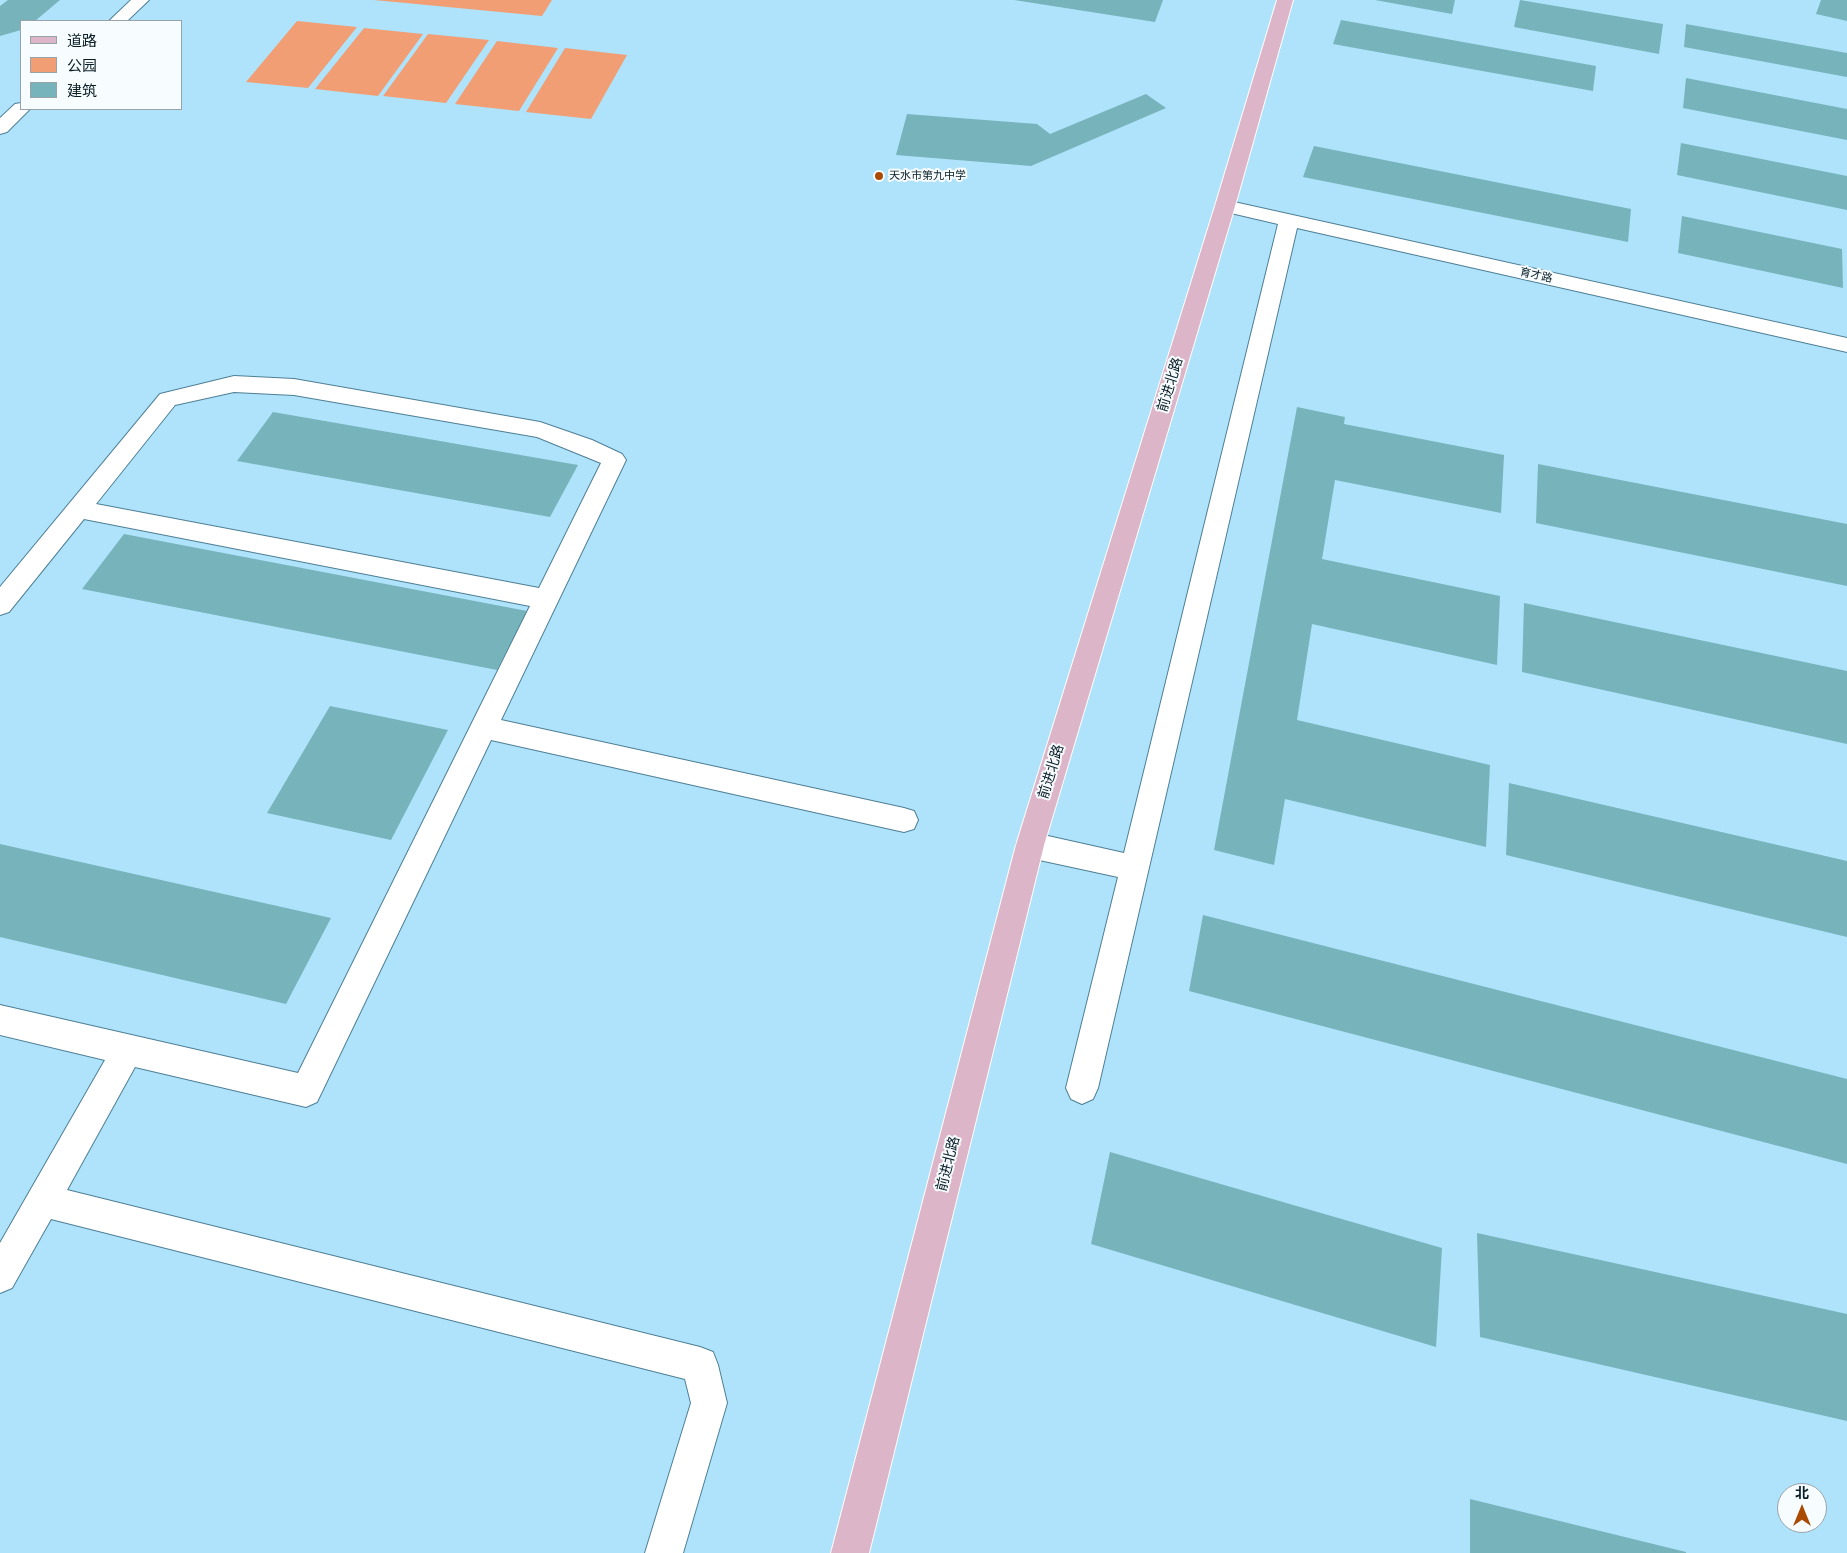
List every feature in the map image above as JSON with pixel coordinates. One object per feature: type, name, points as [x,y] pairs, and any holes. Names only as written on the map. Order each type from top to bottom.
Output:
[{"type":"main road","name":"前进北路","points":[[850,1553],[1030,845],[1225,206],[1285,0]]},
{"type":"street","points":[[118,20],[140,0]]},
{"type":"street","points":[[0,128],[13,109]]},
{"type":"street","name":"育才路","points":[[1225,206],[1847,346]]},
{"type":"street","points":[[1082,1088],[1289,221]]},
{"type":"street","points":[[0,605],[168,398],[234,384],[294,387],[540,430],[584,446],[614,460],[306,1091],[0,1020]]},
{"type":"street","points":[[78,510],[546,599]]},
{"type":"street","points":[[484,727],[904,820]]},
{"type":"street","points":[[1030,845],[1135,868]]},
{"type":"street","points":[[0,1276],[128,1049]]},
{"type":"street","points":[[42,1200],[700,1364],[710,1403],[664,1553]]},
{"type":"green space","points":[[374,0],[552,0],[542,16]]},
{"type":"green space","points":[[297,21],[357,27],[308,88],[246,82]]},
{"type":"green space","points":[[364,28],[423,34],[378,96],[315,89]]},
{"type":"green space","points":[[428,34],[489,40],[446,103],[383,96]]},
{"type":"green space","points":[[497,41],[558,48],[519,111],[455,104]]},
{"type":"green space","points":[[565,48],[627,55],[591,119],[526,112]]},
{"type":"building","points":[[8,0],[60,0],[36,20],[20,20],[20,30],[0,36],[0,6]]},
{"type":"building","points":[[1014,0],[1163,0],[1155,22]]},
{"type":"building","points":[[1375,0],[1455,0],[1452,14]]},
{"type":"building","points":[[1520,0],[1663,24],[1659,54],[1514,27]]},
{"type":"building","points":[[1821,0],[1847,0],[1847,21],[1816,14]]},
{"type":"building","points":[[1341,20],[1596,66],[1593,91],[1333,44]]},
{"type":"building","points":[[1686,24],[1847,53],[1847,77],[1684,47]]},
{"type":"building","points":[[1686,78],[1847,109],[1847,140],[1683,108]]},
{"type":"building","points":[[1146,94],[1166,108],[1031,166],[896,155],[907,114],[1037,124],[1050,134]]},
{"type":"building","points":[[1681,143],[1847,176],[1847,210],[1677,175]]},
{"type":"building","points":[[1314,146],[1631,209],[1628,242],[1303,177]]},
{"type":"building","points":[[1682,216],[1842,249],[1843,288],[1678,253]]},
{"type":"building","points":[[1297,407],[1345,417],[1344,424],[1504,455],[1501,513],[1335,480],[1322,559],[1500,596],[1497,665],[1312,624],[1297,720],[1490,765],[1486,847],[1285,799],[1274,865],[1214,850]]},
{"type":"building","points":[[273,412],[578,465],[550,517],[237,461]]},
{"type":"building","points":[[1538,464],[1847,524],[1847,586],[1536,523]]},
{"type":"building","points":[[124,534],[527,611],[497,670],[82,589]]},
{"type":"building","points":[[1524,603],[1847,671],[1847,744],[1522,672]]},
{"type":"building","points":[[330,706],[448,730],[391,840],[267,813]]},
{"type":"building","points":[[1509,783],[1847,861],[1847,937],[1506,855]]},
{"type":"building","points":[[0,844],[331,918],[286,1004],[0,937]]},
{"type":"building","points":[[1203,915],[1847,1079],[1847,1164],[1189,991]]},
{"type":"building","points":[[1110,1152],[1442,1248],[1436,1347],[1091,1244]]},
{"type":"building","points":[[1477,1233],[1847,1314],[1847,1421],[1480,1337]]},
{"type":"building","points":[[1470,1499],[1686,1552],[1686,1553],[1470,1553]]},
{"type":"place","name":"天水市第九中学","points":[[879,176]]}]
